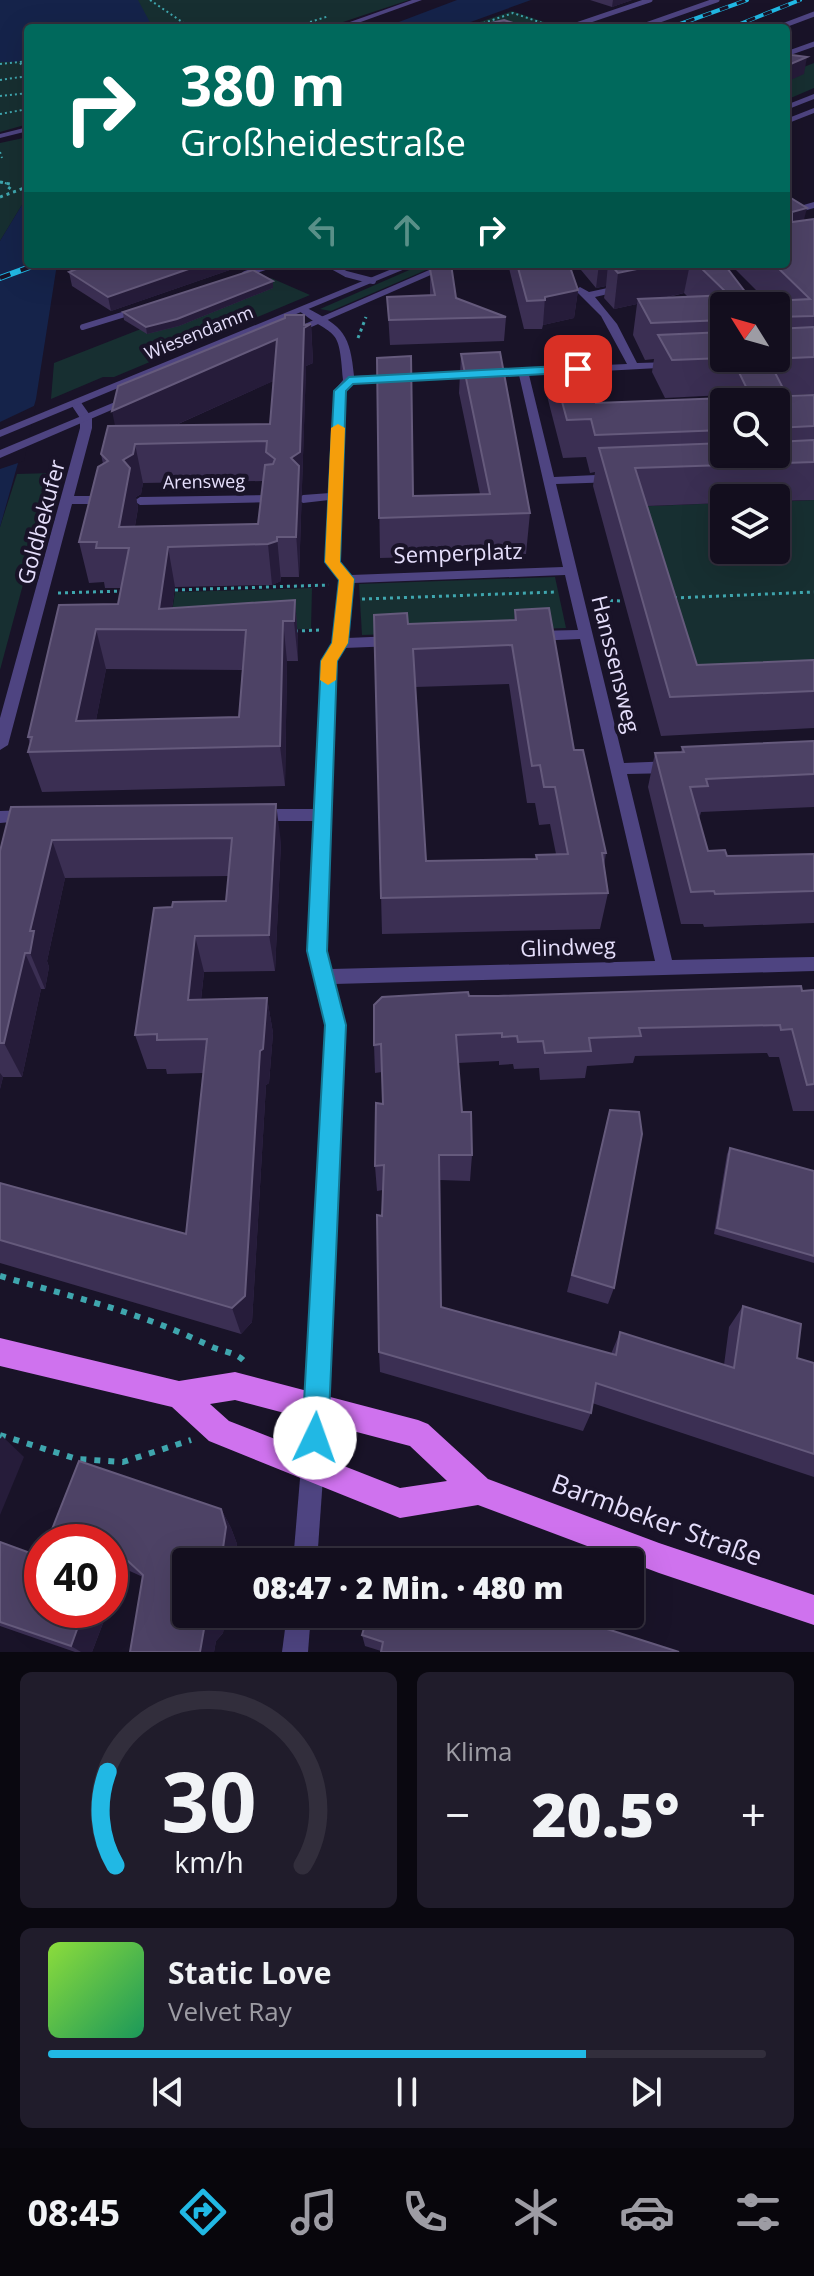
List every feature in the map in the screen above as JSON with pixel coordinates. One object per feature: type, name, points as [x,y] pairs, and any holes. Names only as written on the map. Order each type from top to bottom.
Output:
[{"type":"main road","name":"Barmbeker Straße","points":[[0,1352],[179,1395],[235,1386],[418,1434],[478,1490],[659,1558],[814,1610]]},
{"type":"main road","name":"Barmbeker Straße","points":[[179,1395],[219,1431],[400,1503],[478,1490]]},
{"type":"street","points":[[349,24],[419,0]]},
{"type":"street","points":[[790,106],[813,97]]},
{"type":"street","points":[[790,120],[814,110]]},
{"type":"street","points":[[0,136],[24,130]]},
{"type":"street","points":[[790,217],[814,205]]},
{"type":"street","name":"Wiesendamm","points":[[0,434],[403,268]]},
{"type":"street","name":"Wiesendamm","points":[[277,338],[442,268]]},
{"type":"street","points":[[707,282],[696,272],[714,268]]},
{"type":"street","points":[[563,279],[588,295],[618,336],[633,366]]},
{"type":"street","points":[[588,295],[637,284]]},
{"type":"street","points":[[303,310],[337,329],[346,346],[349,380],[340,391],[333,562],[346,588],[342,636],[329,661],[317,951],[336,1025],[317,1407],[306,1548]]},
{"type":"street","points":[[349,380],[692,364]]},
{"type":"street","name":"Hanssensweg","points":[[523,371],[665,968]]},
{"type":"street","name":"Wiesendamm","points":[[0,454],[145,393]]},
{"type":"street","points":[[76,403],[86,418]]},
{"type":"street","name":"Goldbekufer","points":[[0,745],[44,594],[86,418]]},
{"type":"street","points":[[551,481],[628,478]]},
{"type":"street","points":[[303,499],[334,496]]},
{"type":"street","name":"Arensweg","points":[[140,501],[270,499]]},
{"type":"street","points":[[68,500],[108,500]]},
{"type":"street","name":"Semperplatz","points":[[346,588],[571,571]]},
{"type":"street","points":[[524,636],[585,634]]},
{"type":"street","points":[[342,636],[417,640]]},
{"type":"street","points":[[620,769],[695,766]]},
{"type":"street","points":[[246,816],[322,815]]},
{"type":"street","points":[[0,817],[46,816]]},
{"type":"street","name":"Glindweg","points":[[324,977],[814,964]]},
{"type":"street","points":[[295,1652],[298,1628]]},
{"type":"lane","points":[[579,24],[650,0]]},
{"type":"lane","points":[[648,24],[717,0]]},
{"type":"lane","points":[[788,24],[814,14]]},
{"type":"lane","points":[[790,53],[814,44]]},
{"type":"lane","points":[[240,276],[263,268]]},
{"type":"lane","points":[[334,268],[373,281]]},
{"type":"lane","points":[[346,274],[351,289]]},
{"type":"lane","points":[[83,327],[148,306]]},
{"type":"path","points":[[150,0],[185,24]]},
{"type":"path","points":[[481,24],[513,13],[545,24]]},
{"type":"path","points":[[0,64],[24,62]]},
{"type":"path","points":[[20,63],[24,68]]},
{"type":"path","points":[[0,80],[24,75]]},
{"type":"path","points":[[0,96],[24,94]]},
{"type":"path","points":[[0,114],[24,110]]},
{"type":"path","points":[[0,152],[2,158]]},
{"type":"path","points":[[0,182],[10,184],[8,187],[15,192]]},
{"type":"path","points":[[0,197],[24,188]]},
{"type":"path","points":[[346,346],[362,336],[370,299]]},
{"type":"path","points":[[175,590],[346,588],[576,596],[623,601]]},
{"type":"path","points":[[44,594],[135,591]]},
{"type":"path","points":[[671,598],[814,592]]},
{"type":"path","points":[[295,631],[342,636]]},
{"type":"path","points":[[0,1276],[167,1324],[217,1349],[239,1355]]},
{"type":"path","points":[[0,1435],[77,1459],[123,1462],[219,1431]]},
{"type":"green space","points":[[0,0],[409,0],[337,24],[24,24],[24,125],[0,132]]},
{"type":"green space","points":[[512,11],[550,24],[474,24]]},
{"type":"green space","points":[[814,63],[814,88],[790,98],[790,72]]},
{"type":"green space","points":[[24,138],[24,202],[0,241],[0,143]]},
{"type":"green space","points":[[414,268],[431,268],[331,311],[320,309]]},
{"type":"green space","points":[[271,278],[310,295],[114,377],[103,377],[51,399],[54,363]]},
{"type":"green space","points":[[53,473],[0,670],[0,527],[17,474]]},
{"type":"green space","points":[[814,500],[814,698],[688,704],[628,507],[710,504],[710,564],[790,564],[790,501]]},
{"type":"green space","points":[[555,577],[566,628],[362,635],[359,584]]},
{"type":"green space","points":[[312,588],[311,629],[169,633],[175,592]]},
{"type":"water","points":[[0,0],[138,0],[151,24],[24,24],[24,59],[0,62]]},
{"type":"water","points":[[457,0],[531,0],[465,24],[394,24]]},
{"type":"water","points":[[24,202],[24,268],[56,268],[36,399],[0,527],[0,241]]},
{"type":"pier","points":[[36,405],[24,461],[0,469],[0,422]]},
{"type":"building","points":[[504,20],[516,24],[486,24]]},
{"type":"building","points":[[790,54],[807,57],[790,64]]},
{"type":"building","points":[[790,197],[807,208],[792,212],[792,222],[814,219],[814,316],[790,317],[790,300],[810,299],[778,268],[790,268]]},
{"type":"building","points":[[79,268],[191,268],[108,297],[69,272]]},
{"type":"building","points":[[452,268],[456,298],[506,317],[389,320],[387,297],[435,295],[430,269]]},
{"type":"building","points":[[518,268],[570,268],[578,290],[545,297],[545,300],[527,301]]},
{"type":"building","points":[[614,268],[642,268],[618,273]]},
{"type":"building","points":[[701,268],[727,268],[745,292],[726,292]]},
{"type":"building","points":[[253,270],[273,281],[177,319],[146,327],[123,312]]},
{"type":"building","points":[[710,296],[710,321],[651,323],[638,299]]},
{"type":"building","points":[[285,315],[304,315],[304,325],[311,324],[304,328],[300,452],[291,458],[299,466],[296,537],[277,537],[277,541],[268,544],[168,547],[159,609],[295,600],[294,621],[283,621],[280,746],[28,752],[32,737],[28,737],[59,605],[118,604],[129,548],[96,548],[97,542],[79,542],[98,467],[108,461],[101,454],[108,426],[270,424],[277,339],[112,411],[118,386],[285,318]],"holes":[[[267,441],[266,452],[275,459],[273,464],[265,465],[258,524],[119,527],[130,468],[123,460],[133,454],[135,444]],[[96,629],[246,630],[239,717],[76,721]]]},
{"type":"building","points":[[814,327],[814,357],[790,358],[790,328]]},
{"type":"building","points":[[710,333],[710,359],[672,360],[658,335]]},
{"type":"building","points":[[582,349],[596,403],[710,399],[710,431],[595,435],[591,419],[567,420],[548,350]]},
{"type":"building","points":[[500,352],[530,513],[379,518],[377,358],[411,356],[413,496],[490,494],[461,354]]},
{"type":"building","points":[[739,372],[775,372],[783,388],[747,388]]},
{"type":"building","points":[[814,395],[814,426],[790,427],[790,396]]},
{"type":"building","points":[[814,440],[814,462],[790,463],[790,441]]},
{"type":"building","points":[[710,444],[710,465],[635,468],[697,665],[814,660],[814,691],[670,697],[599,448]]},
{"type":"building","points":[[549,608],[574,750],[583,750],[606,853],[602,853],[608,893],[381,898],[374,615],[407,613],[408,624],[516,620],[515,610]],"holes":[[[512,645],[532,766],[540,765],[544,787],[555,787],[568,854],[536,855],[537,859],[426,861],[413,649]]]},
{"type":"building","points":[[814,741],[814,774],[706,779],[708,786],[690,787],[708,851],[725,850],[727,856],[814,854],[814,891],[691,892],[655,753],[684,752],[682,747]]},
{"type":"building","points":[[276,804],[269,935],[195,936],[188,1000],[267,998],[263,1049],[260,1051],[245,1296],[232,1308],[0,1240],[0,1183],[186,1234],[207,1039],[157,1040],[157,1034],[135,1035],[154,908],[172,907],[173,902],[226,901],[232,838],[52,840],[30,931],[34,931],[30,953],[25,953],[4,1043],[0,1043],[0,851],[11,807]]},
{"type":"building","points":[[801,986],[802,991],[814,990],[814,1084],[807,1085],[792,1029],[781,1030],[780,1025],[639,1028],[641,1036],[589,1038],[591,1051],[545,1053],[543,1041],[518,1042],[517,1036],[502,1037],[502,1033],[456,1035],[462,1112],[471,1112],[472,1155],[439,1155],[441,1307],[616,1355],[620,1332],[734,1368],[743,1306],[801,1324],[797,1358],[814,1363],[814,1454],[596,1383],[591,1413],[379,1352],[377,1215],[382,1216],[384,1165],[375,1166],[376,1103],[383,1104],[381,1044],[374,1045],[374,1005],[382,997],[468,992],[469,996],[498,996]]},
{"type":"building","points":[[610,1110],[639,1112],[642,1134],[614,1288],[572,1275]]},
{"type":"building","points":[[730,1148],[814,1171],[814,1256],[717,1228]]},
{"type":"building","points":[[79,1461],[221,1509],[226,1527],[223,1548],[172,1548],[172,1628],[205,1628],[200,1652],[130,1652],[143,1575],[128,1561],[128,1524],[54,1524]]},
{"type":"building","points":[[0,1542],[24,1551],[24,1628],[78,1628],[71,1646],[0,1622]]},
{"type":"building","points":[[364,1628],[604,1628],[679,1652],[381,1652],[383,1642],[362,1635]]},
{"type":"railway","points":[[680,24],[747,0]]},
{"type":"railway","points":[[740,24],[800,0]]},
{"type":"railway","points":[[0,278],[27,268]]},
{"type":"slow traffic","points":[[328,680],[329,661],[340,643],[343,629],[347,579],[333,562],[338,428]]},
{"type":"route","points":[[315,1438],[336,1025],[317,951],[318,923],[329,661],[340,643],[347,579],[333,562],[340,391],[349,380],[578,369]]}]
